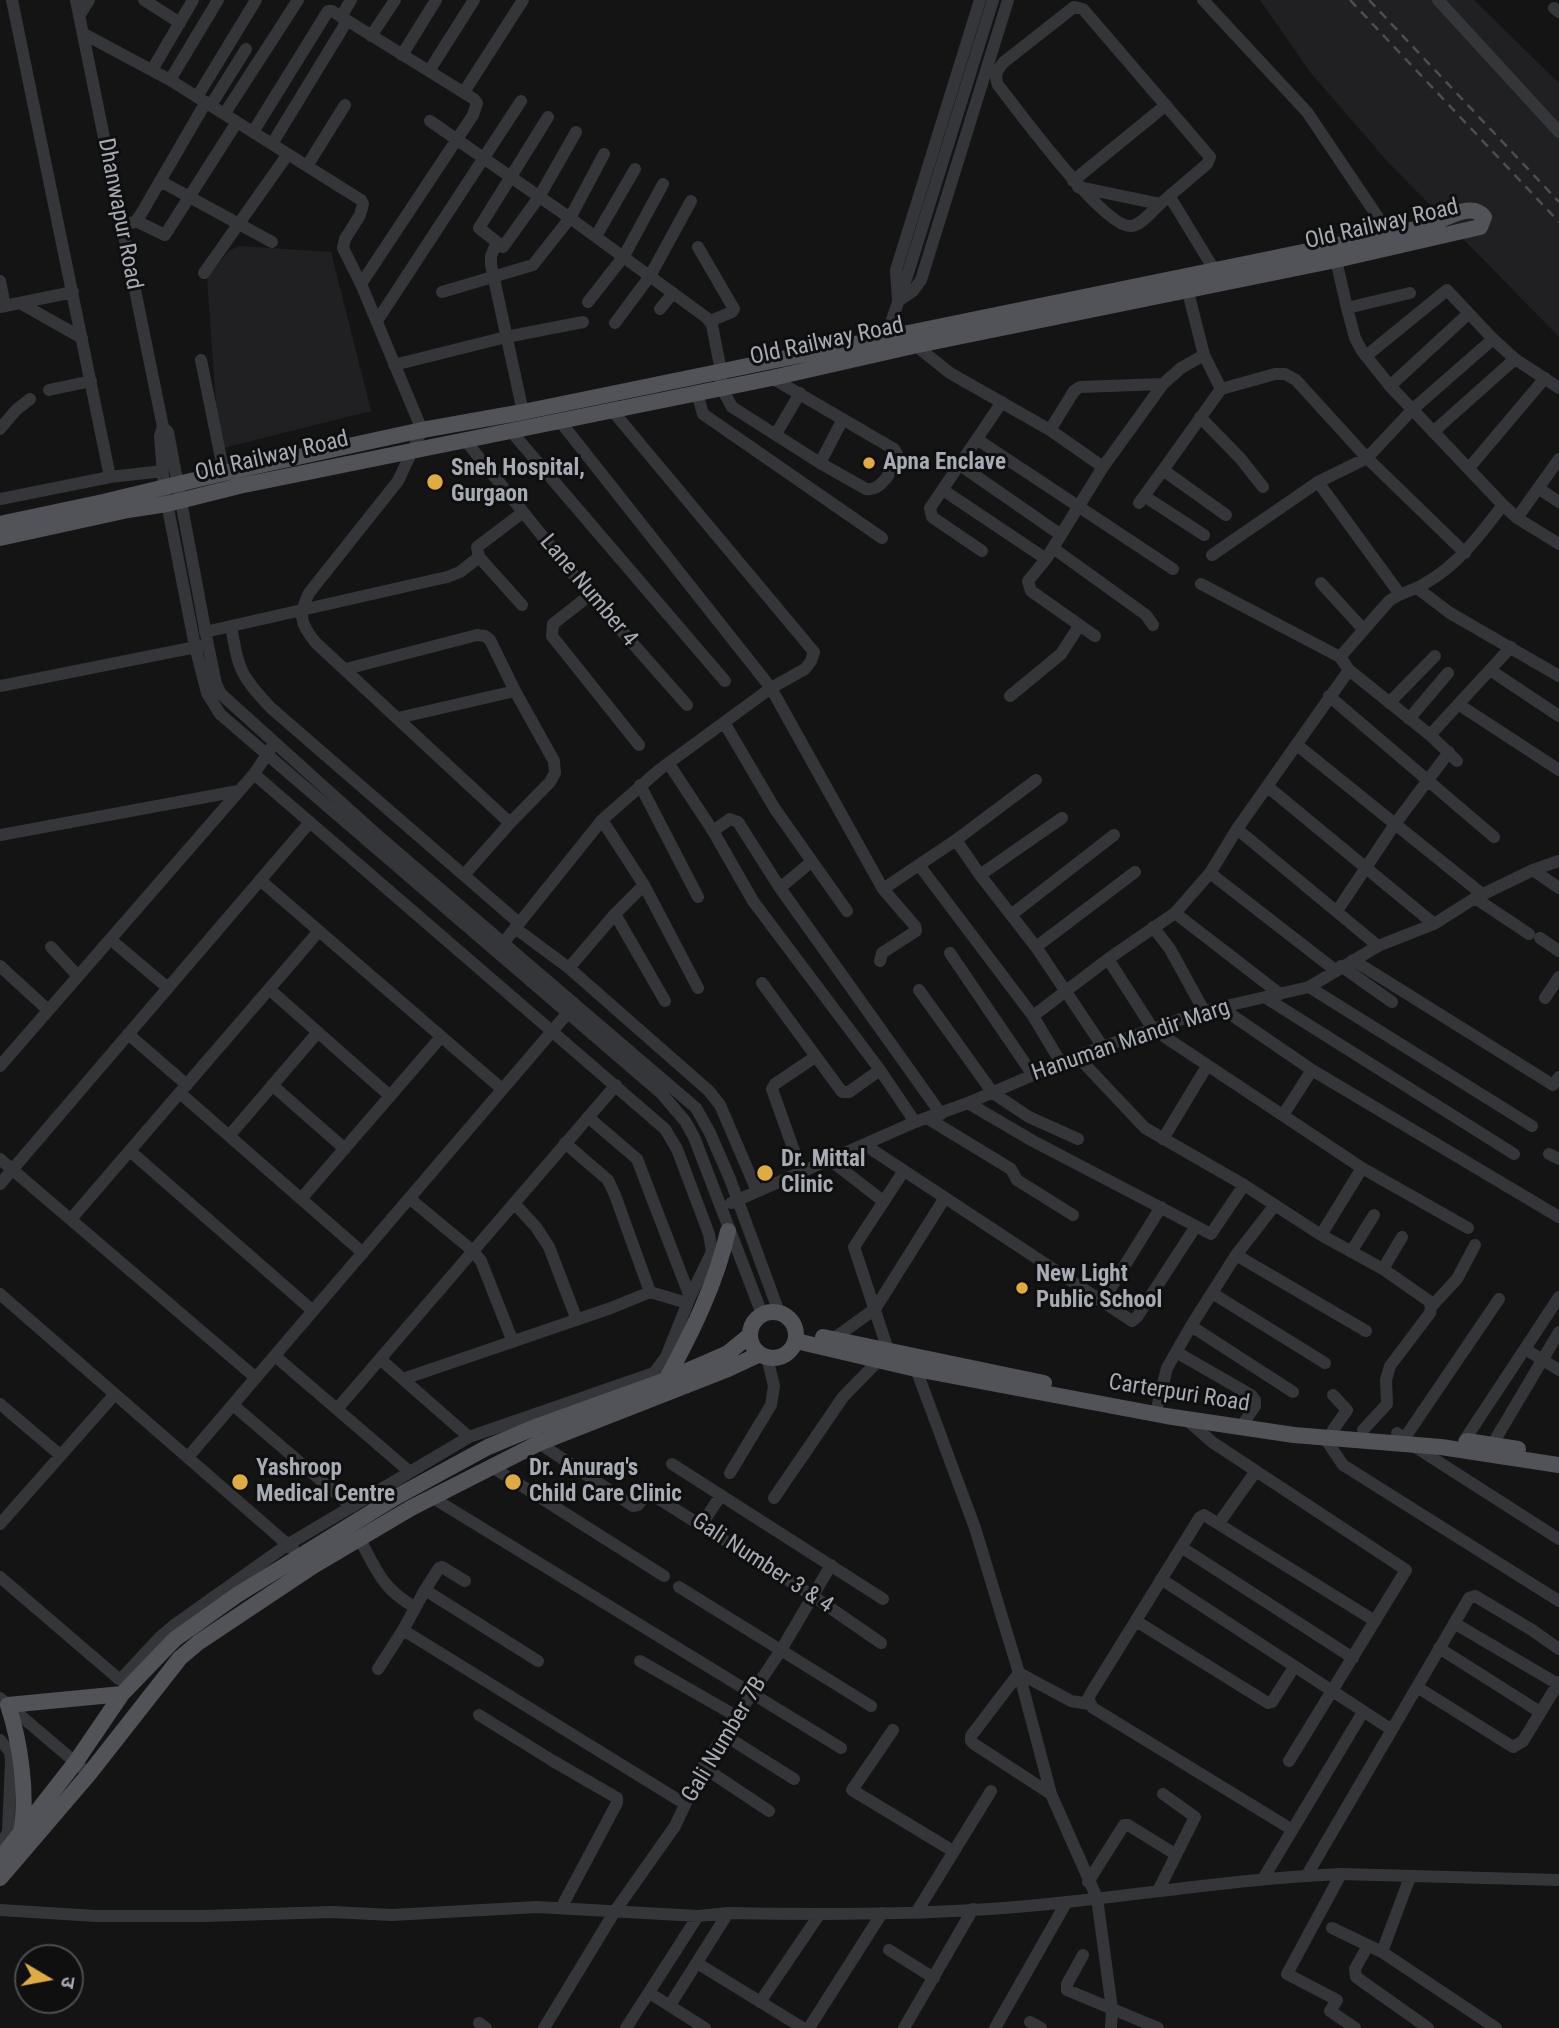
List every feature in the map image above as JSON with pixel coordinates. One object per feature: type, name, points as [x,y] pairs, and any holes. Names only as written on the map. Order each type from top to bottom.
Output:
[{"type":"main road","name":"Old Railway Road","points":[[0,538],[128,510],[224,473],[422,430],[721,379],[1186,284],[1336,260],[1480,227],[1484,217],[1481,212],[1471,209],[1426,228],[1215,271],[1186,284]]},
{"type":"main road","name":"Old Railway Road","points":[[0,524],[125,497],[239,486],[697,393],[721,379],[772,378],[883,346]]},
{"type":"main road","points":[[666,1380],[714,1280],[728,1231]]},
{"type":"main road","points":[[0,1878],[89,1774],[180,1658],[300,1556],[359,1540],[411,1508],[539,1443],[764,1356],[776,1358],[785,1355],[796,1336],[788,1316],[771,1311],[754,1321],[750,1335],[752,1343],[764,1356]]},
{"type":"main road","points":[[0,1859],[75,1763],[122,1694],[175,1639],[237,1595],[396,1497],[488,1447],[666,1380],[728,1353],[750,1335]]},
{"type":"main road","name":"Carterpuri Road","points":[[796,1336],[833,1339],[916,1369],[1186,1419],[1328,1434],[1405,1437]]},
{"type":"main road","name":"Carterpuri Road","points":[[796,1336],[883,1355],[1158,1404],[1213,1417],[1328,1434],[1363,1430],[1559,1465]]},
{"type":"main road","name":"Carterpuri Road","points":[[1463,1446],[1492,1445],[1559,1456]]},
{"type":"main road","points":[[20,1834],[25,1811],[15,1726],[4,1701],[122,1694]]},
{"type":"street","points":[[12,0],[91,381],[116,476],[125,497]]},
{"type":"street","name":"Dhanwapur Road","points":[[76,0],[163,427],[160,436],[163,471],[173,494]]},
{"type":"street","points":[[79,16],[89,0]]},
{"type":"street","points":[[144,0],[180,23]]},
{"type":"street","points":[[152,70],[192,0]]},
{"type":"street","points":[[170,79],[218,0]]},
{"type":"street","points":[[122,226],[136,221],[160,181],[205,101],[256,0]]},
{"type":"street","points":[[225,113],[298,0]]},
{"type":"street","points":[[272,144],[344,19],[351,0]]},
{"type":"street","points":[[372,36],[395,0]]},
{"type":"street","points":[[402,55],[436,0]]},
{"type":"street","points":[[429,71],[474,0]]},
{"type":"street","points":[[464,92],[523,0]]},
{"type":"street","points":[[898,301],[896,270],[980,0]]},
{"type":"street","points":[[883,346],[993,0]]},
{"type":"street","points":[[898,301],[913,291],[921,280],[1008,0]]},
{"type":"street","points":[[1203,0],[1307,112],[1390,234]]},
{"type":"street","points":[[1438,0],[1559,132]]},
{"type":"street","points":[[1074,7],[1083,9],[1210,157],[1207,164],[1137,225],[1125,225],[1076,184],[998,85],[995,77],[1004,62],[1074,7]]},
{"type":"street","points":[[253,132],[326,14],[332,11],[464,92],[477,103],[473,115],[361,284]]},
{"type":"street","points":[[84,34],[170,79],[361,200],[363,204],[360,215],[345,239],[343,248],[361,284],[422,430],[398,481],[309,593],[301,609],[303,624],[309,635],[510,823]]},
{"type":"street","points":[[205,101],[246,49]]},
{"type":"street","points":[[377,321],[521,101]]},
{"type":"street","points":[[1076,184],[1166,104]]},
{"type":"street","points":[[307,166],[345,105]]},
{"type":"street","points":[[548,117],[479,228],[503,247],[539,197],[576,132]]},
{"type":"street","points":[[430,121],[596,236],[710,321],[721,379],[732,407],[866,489],[878,488],[896,461],[897,454],[894,449],[772,378]]},
{"type":"street","points":[[136,221],[165,235],[237,122]]},
{"type":"street","points":[[204,272],[288,154]]},
{"type":"street","points":[[442,292],[533,265],[570,218],[604,154]]},
{"type":"street","points":[[596,236],[635,169]]},
{"type":"street","points":[[160,181],[272,242]]},
{"type":"street","points":[[588,302],[624,256],[663,184]]},
{"type":"street","points":[[1076,184],[1165,201],[1215,271]]},
{"type":"street","points":[[615,323],[650,276],[691,201]]},
{"type":"street","points":[[497,242],[490,260],[523,412]]},
{"type":"street","points":[[698,247],[734,309],[710,321]]},
{"type":"street","points":[[1336,260],[1355,338],[1366,356],[1390,386],[1503,506],[1559,544]]},
{"type":"street","points":[[0,281],[3,306],[73,292]]},
{"type":"street","points":[[1186,284],[1204,355],[1221,389]]},
{"type":"street","points":[[1366,356],[1447,290],[1515,359],[1559,388]]},
{"type":"street","points":[[660,309],[673,293]]},
{"type":"street","points":[[1347,308],[1410,293]]},
{"type":"street","points":[[20,303],[82,338]]},
{"type":"street","points":[[1390,386],[1468,314]]},
{"type":"street","points":[[394,365],[506,337],[583,322]]},
{"type":"street","points":[[1212,555],[1318,482],[1367,458],[1413,410],[1493,339]]},
{"type":"street","points":[[909,340],[950,373],[1050,430],[1103,467]]},
{"type":"street","points":[[1095,636],[1028,587],[1031,576],[1049,553],[1103,467],[1163,384],[1181,368],[1204,355]]},
{"type":"street","points":[[1433,432],[1515,359]]},
{"type":"street","points":[[201,360],[224,473]]},
{"type":"street","points":[[1204,535],[1142,499],[1221,389],[1275,374],[1285,374],[1296,380],[1367,458],[1465,553]]},
{"type":"street","points":[[1469,468],[1545,378]]},
{"type":"street","points":[[49,390],[91,381]]},
{"type":"street","points":[[1050,430],[1074,391],[1080,387],[1163,384]]},
{"type":"street","points":[[697,393],[703,414],[882,538]]},
{"type":"street","points":[[776,434],[800,393]]},
{"type":"street","points":[[0,429],[16,410],[30,399]]},
{"type":"street","points":[[982,551],[932,517],[930,508],[1002,402]]},
{"type":"street","points":[[500,947],[602,820],[640,785],[771,688],[805,669],[814,652],[611,409]]},
{"type":"street","points":[[1200,417],[1240,458],[1263,487]]},
{"type":"street","points":[[820,463],[844,419]]},
{"type":"street","points":[[559,420],[771,688],[883,889],[916,929],[882,953],[880,961]]},
{"type":"street","name":"Dhanwapur Road","points":[[163,427],[169,432],[173,494]]},
{"type":"street","points":[[510,430],[725,681]]},
{"type":"street","name":"Lane Number 4","points":[[465,440],[590,595],[687,705]]},
{"type":"street","points":[[978,440],[1173,569]]},
{"type":"street","points":[[1517,518],[1558,464]]},
{"type":"street","points":[[960,466],[1061,534]]},
{"type":"street","points":[[1163,470],[1226,514]]},
{"type":"street","points":[[0,499],[116,476],[163,471]]},
{"type":"street","points":[[1318,482],[1399,593]]},
{"type":"street","points":[[1538,488],[1559,502]]},
{"type":"street","points":[[943,490],[1146,615],[1153,625]]},
{"type":"street","points":[[173,494],[203,641],[207,693],[214,706],[271,748],[572,1009],[696,1108],[710,1133],[738,1200],[779,1312]]},
{"type":"street","points":[[1340,657],[1389,601],[1399,593],[1425,584],[1465,553],[1503,506]]},
{"type":"street","points":[[522,513],[477,547],[479,557],[522,605]]},
{"type":"street","points":[[0,687],[203,641],[231,625],[447,577],[460,572],[479,557]]},
{"type":"street","points":[[1321,583],[1363,629]]},
{"type":"street","points":[[1201,584],[1340,657],[1349,670],[1430,735],[1453,757],[1428,782],[1395,824],[1337,911]]},
{"type":"street","points":[[1417,588],[1450,612],[1559,677]]},
{"type":"street","points":[[590,595],[553,624],[552,636],[639,745]]},
{"type":"street","points":[[231,625],[237,662],[250,686],[271,708],[715,1098],[757,1191]]},
{"type":"street","points":[[1010,696],[1061,654],[1079,625]]},
{"type":"street","points":[[346,669],[477,635],[490,640],[514,691],[554,761],[555,773],[550,782],[464,875]]},
{"type":"street","points":[[1430,735],[1511,647]]},
{"type":"street","points":[[1389,703],[1435,656]]},
{"type":"street","points":[[1033,1016],[1108,959],[1175,913],[1210,873],[1237,829],[1349,670]]},
{"type":"street","points":[[1490,670],[1559,716]]},
{"type":"street","points":[[1409,719],[1448,673]]},
{"type":"street","points":[[398,718],[514,691]]},
{"type":"street","points":[[1329,696],[1494,837]]},
{"type":"street","points":[[1458,704],[1559,770]]},
{"type":"street","points":[[725,724],[775,809],[847,911]]},
{"type":"street","points":[[1297,745],[1395,824],[1478,896],[1559,951]]},
{"type":"street","points":[[1,1062],[254,774],[271,748]]},
{"type":"street","points":[[669,764],[713,831],[753,901],[921,1120],[1012,1170],[1017,1180],[1073,1215]]},
{"type":"street","points":[[0,1577],[120,1680],[173,1626],[300,1556],[352,1507],[468,1437],[649,1376],[666,1357],[688,1300],[712,1252],[709,1234],[671,1137],[616,1084],[254,774]]},
{"type":"street","points":[[883,889],[956,840],[1036,780]]},
{"type":"street","points":[[640,785],[698,897]]},
{"type":"street","points":[[1268,787],[1434,924]]},
{"type":"street","points":[[0,835],[238,790]]},
{"type":"street","points":[[980,875],[1062,818]]},
{"type":"street","points":[[713,831],[730,819],[737,820],[780,888],[941,1114]]},
{"type":"street","points":[[602,820],[644,886],[698,988]]},
{"type":"street","points":[[0,1184],[310,822]]},
{"type":"street","points":[[1237,829],[1378,946]]},
{"type":"street","points":[[1011,915],[1114,835]]},
{"type":"street","points":[[956,840],[1036,947],[1103,1047]]},
{"type":"street","name":"Hanuman Mandir Marg","points":[[720,1207],[1077,1056],[1204,1011],[1309,987],[1378,946],[1434,924],[1478,896],[1559,861]]},
{"type":"street","points":[[780,888],[811,862]]},
{"type":"street","points":[[919,865],[1033,1016],[1061,1063]]},
{"type":"street","points":[[1533,870],[1559,888]]},
{"type":"street","points":[[1036,947],[1135,872]]},
{"type":"street","points":[[1210,873],[1338,968],[1392,1002]]},
{"type":"street","points":[[260,880],[502,1089]]},
{"type":"street","points":[[569,968],[615,914],[644,886]]},
{"type":"street","points":[[1175,913],[1280,994]]},
{"type":"street","points":[[615,914],[665,1001]]},
{"type":"street","points":[[1153,927],[1170,949],[1204,1011]]},
{"type":"street","points":[[71,1219],[319,931]]},
{"type":"street","points":[[110,939],[168,988]]},
{"type":"street","points":[[51,947],[78,976]]},
{"type":"street","points":[[950,953],[1033,1075]]},
{"type":"street","points":[[1108,959],[1153,1029],[1362,1168],[1468,1228]]},
{"type":"street","points":[[1353,960],[1556,1081]]},
{"type":"street","points":[[0,966],[48,1010]]},
{"type":"street","points":[[1545,998],[1559,977]]},
{"type":"street","points":[[762,983],[844,1093],[880,1070]]},
{"type":"street","points":[[1309,987],[1532,1126]]},
{"type":"street","points":[[270,989],[390,1096]]},
{"type":"street","points":[[919,990],[993,1093],[1029,1117],[1078,1139]]},
{"type":"street","points":[[1266,998],[1514,1154]]},
{"type":"street","points":[[1220,1007],[1312,1070],[1559,1217]]},
{"type":"street","points":[[188,1457],[572,1009]]},
{"type":"street","points":[[572,1009],[662,1094],[694,1137],[762,1314]]},
{"type":"street","points":[[229,1136],[318,1032]]},
{"type":"street","points":[[128,1034],[229,1136],[363,1253]]},
{"type":"street","points":[[301,1199],[441,1037]]},
{"type":"street","points":[[1077,1056],[1145,1128],[1244,1185],[1321,1235],[1383,1269],[1423,1296],[1431,1307]]},
{"type":"street","points":[[802,1173],[772,1089],[775,1084],[815,1057]]},
{"type":"street","points":[[1163,1139],[1207,1066]]},
{"type":"street","points":[[1283,1115],[1312,1070]]},
{"type":"street","points":[[337,1409],[616,1084]]},
{"type":"street","points":[[272,1085],[345,1149]]},
{"type":"street","points":[[968,1103],[1033,1141],[1211,1234],[1244,1185]]},
{"type":"street","points":[[588,1117],[637,1159],[688,1300]]},
{"type":"street","points":[[565,1143],[608,1180],[613,1188],[650,1292]]},
{"type":"street","points":[[865,1145],[1132,1321],[1196,1226]]},
{"type":"street","points":[[130,1151],[313,1311]]},
{"type":"street","points":[[0,1159],[256,1378]]},
{"type":"street","points":[[830,1160],[883,1201]]},
{"type":"street","points":[[1321,1235],[1362,1168]]},
{"type":"street","points":[[774,1498],[843,1397],[883,1355],[875,1309],[854,1247],[903,1172]]},
{"type":"street","points":[[409,1198],[473,1251],[486,1271],[513,1342]]},
{"type":"street","points":[[833,1339],[875,1309],[944,1199]]},
{"type":"street","points":[[514,1203],[536,1227],[549,1247],[577,1320]]},
{"type":"street","points":[[1158,1404],[1167,1368],[1191,1326],[1236,1255],[1275,1205]]},
{"type":"street","points":[[1102,1302],[1161,1207]]},
{"type":"street","points":[[1351,1252],[1374,1215]]},
{"type":"street","points":[[1383,1269],[1402,1237]]},
{"type":"street","points":[[1363,1430],[1387,1404],[1386,1380],[1390,1366],[1426,1319],[1431,1307],[1451,1286],[1475,1245]]},
{"type":"street","points":[[1236,1255],[1366,1331]]},
{"type":"street","points":[[403,1379],[577,1320],[650,1292],[688,1300]]},
{"type":"street","points":[[1212,1293],[1325,1363]]},
{"type":"street","points":[[0,1294],[300,1556]]},
{"type":"street","points":[[1463,1446],[1525,1349],[1554,1314],[1559,1297]]},
{"type":"street","points":[[1499,1299],[1405,1437],[1559,1539]]},
{"type":"street","points":[[1191,1326],[1293,1392]]},
{"type":"street","points":[[1492,1445],[1559,1332]]},
{"type":"street","points":[[1525,1349],[1559,1370]]},
{"type":"street","points":[[1176,1352],[1251,1395],[1255,1406],[1245,1421]]},
{"type":"street","points":[[275,1356],[410,1472]]},
{"type":"street","points":[[730,1473],[771,1405],[774,1386],[764,1356]]},
{"type":"street","points":[[380,1359],[468,1437]]},
{"type":"street","points":[[916,1369],[975,1528],[1051,1794],[1097,1898],[1112,2009],[1111,2028]]},
{"type":"street","points":[[0,1524],[115,1394]]},
{"type":"street","points":[[1333,1395],[1347,1410],[1328,1434],[1343,1465],[1559,1601]]},
{"type":"street","points":[[0,1404],[60,1455]]},
{"type":"street","points":[[233,1405],[352,1507]]},
{"type":"street","points":[[1186,1419],[1212,1443],[1405,1568],[1406,1572],[1289,1761]]},
{"type":"street","name":"Gali Number 3 & 4","points":[[539,1443],[634,1506],[638,1505],[645,1495],[651,1494],[702,1524],[881,1643]]},
{"type":"street","points":[[672,1464],[883,1599]]},
{"type":"street","points":[[492,1468],[664,1576]]},
{"type":"street","points":[[1219,1523],[1256,1471]]},
{"type":"street","points":[[702,1524],[721,1495]]},
{"type":"street","points":[[433,1498],[841,1748]]},
{"type":"street","points":[[1089,1704],[1091,1693],[1200,1517],[1204,1515],[1375,1621]]},
{"type":"street","points":[[359,1540],[386,1587],[414,1607]]},
{"type":"street","points":[[1181,1547],[1353,1658]]},
{"type":"street","name":"Gali Number 7B","points":[[544,2028],[615,1911],[675,1826],[702,1767],[781,1650],[831,1565]]},
{"type":"street","points":[[378,1670],[439,1568],[442,1567],[465,1581]]},
{"type":"street","points":[[1161,1579],[1392,1730]]},
{"type":"street","points":[[679,1587],[871,1706]]},
{"type":"street","points":[[425,1590],[538,1661]]},
{"type":"street","points":[[1307,1875],[1469,1598],[1475,1596],[1559,1649]]},
{"type":"street","points":[[1136,1621],[1268,1703],[1272,1702],[1294,1667]]},
{"type":"street","points":[[1417,1687],[1513,1747],[1523,1741],[1558,1683],[1454,1623]]},
{"type":"street","points":[[403,1630],[685,1804]]},
{"type":"street","points":[[1439,1648],[1540,1712]]},
{"type":"street","points":[[640,1661],[736,1716]]},
{"type":"street","points":[[1018,1673],[1071,1701],[1089,1704],[1291,1829]]},
{"type":"street","points":[[1018,1673],[971,1736],[971,1741],[1051,1794]]},
{"type":"street","points":[[4,1701],[89,1774]]},
{"type":"street","points":[[1263,1879],[1363,1712]]},
{"type":"street","points":[[479,1715],[617,1798],[617,1803],[561,1908]]},
{"type":"street","points":[[893,1730],[852,1790],[953,1851]]},
{"type":"street","points":[[724,1735],[794,1779]]},
{"type":"street","points":[[0,1740],[9,1752],[11,1761],[8,1832],[0,1846]]},
{"type":"street","points":[[702,1767],[769,1811]]},
{"type":"street","points":[[916,1913],[991,1791]]},
{"type":"street","points":[[1158,1891],[1195,1816],[1163,1794]]},
{"type":"street","points":[[1088,1882],[1124,1825],[1175,1854]]},
{"type":"street","points":[[1341,1874],[1287,1975],[1337,2000],[1330,2011],[1355,2028]]},
{"type":"street","points":[[0,1910],[92,1916],[332,1912],[392,1915],[537,1907],[698,1916],[727,1913],[819,1915],[916,1913],[1066,1903],[1307,1875],[1559,1880]]},
{"type":"street","points":[[1382,1952],[1410,1877]]},
{"type":"street","points":[[995,2028],[1066,1903]]},
{"type":"street","points":[[904,2028],[973,1909]]},
{"type":"street","points":[[670,2005],[727,1913]]},
{"type":"street","points":[[809,2028],[882,1913]]},
{"type":"street","points":[[760,2002],[819,1915]]},
{"type":"street","points":[[626,2028],[698,1916]]},
{"type":"street","points":[[1332,1928],[1382,1952],[1496,2028]]},
{"type":"street","points":[[1367,1947],[1355,1969],[1356,1977],[1428,2028]]},
{"type":"street","points":[[889,1950],[934,1978]]},
{"type":"street","points":[[1083,1955],[1067,1984],[1067,1990],[1158,2028]]},
{"type":"street","points":[[697,1963],[803,2028]]},
{"type":"street","points":[[651,1994],[705,2028]]},
{"type":"shaded area","points":[[1260,0],[1474,0],[1559,83],[1559,337],[1387,161],[1310,72]]},
{"type":"shaded area","points":[[240,246],[331,252],[371,411],[219,449],[207,277],[230,250]]},
{"type":"railway","points":[[1350,0],[1559,222]]},
{"type":"railway","points":[[1369,0],[1559,202]]},
{"type":"place","name":"Apna Enclave","points":[[869,463]]},
{"type":"place","name":"Sneh Hospital, Gurgaon","points":[[435,482]]},
{"type":"place","name":"Dr. Mittal Clinic","points":[[765,1173]]},
{"type":"place","name":"New Light Public School","points":[[1022,1288]]},
{"type":"place","name":"Yashroop Medical Centre","points":[[240,1482]]},
{"type":"place","name":"Dr. Anurag's Child Care Clinic","points":[[513,1482]]}]
